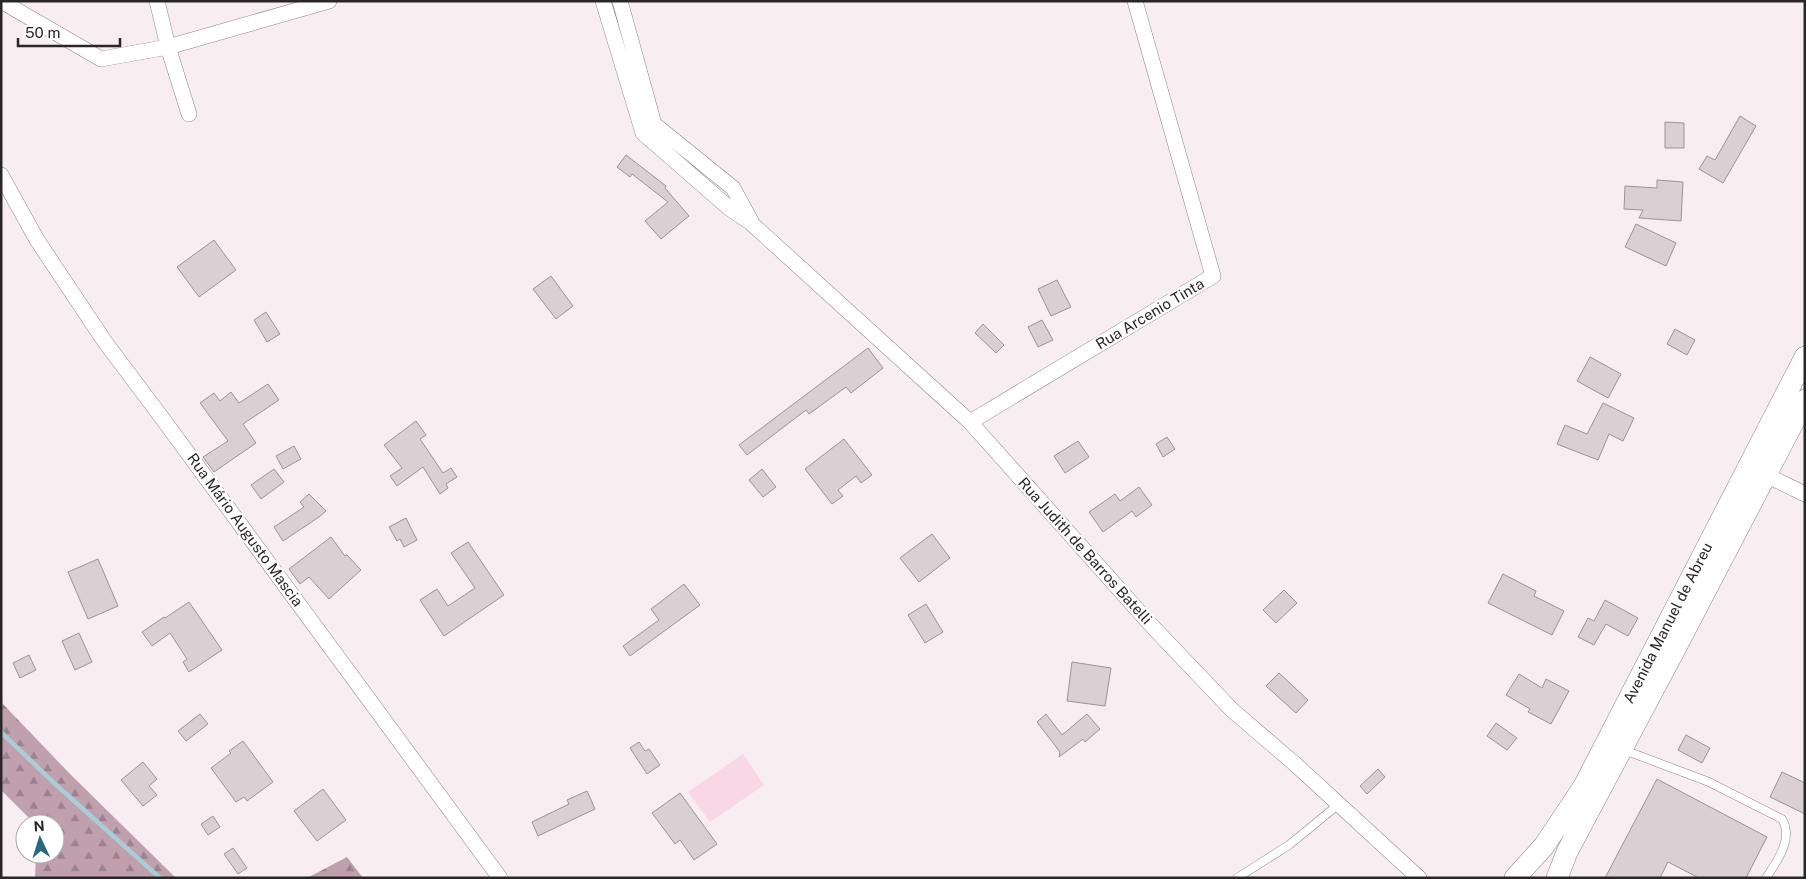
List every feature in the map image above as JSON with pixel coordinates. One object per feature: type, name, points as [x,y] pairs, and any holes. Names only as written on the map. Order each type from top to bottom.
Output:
[{"type":"main road","name":"Avenida Manuel de Abreu","points":[[1515,878],[1544,846],[1584,786],[1805,358]]},
{"type":"main road","name":"Avenida Manuel de Abreu","points":[[1557,878],[1567,852],[1805,400]]},
{"type":"street","points":[[1,1],[101,59],[168,47],[329,1]]},
{"type":"street","points":[[157,1],[168,47],[189,114]]},
{"type":"street","name":"Rua Judith de Barros Batelli","points":[[604,1],[642,133],[728,208],[752,223],[970,422],[1152,625],[1232,710],[1295,764],[1420,878]]},
{"type":"street","name":"Rua Judith de Barros Batelli","points":[[620,1],[654,124],[733,188],[752,223]]},
{"type":"street","name":"Rua Arcenio Tinta","points":[[970,422],[1213,276],[1135,1]]},
{"type":"street","name":"Rua Mário Augusto Mascia","points":[[1,175],[37,240],[105,342],[500,878]]},
{"type":"street","points":[[1766,475],[1805,494]]},
{"type":"lane","points":[[1622,749],[1709,782],[1782,819],[1787,827],[1787,836],[1780,857],[1766,878]]},
{"type":"lane","points":[[1237,878],[1290,845],[1339,804]]},
{"type":"shaded area","points":[[743,754],[764,785],[710,822],[688,792]]},
{"type":"green space","points":[[1,702],[71,775],[176,878],[35,878],[36,864],[65,864],[65,814],[25,814],[1,790]]},
{"type":"green space","points":[[347,857],[363,878],[307,878]]},
{"type":"building","points":[[1740,116],[1756,126],[1723,183],[1699,169],[1707,156],[1715,160]]},
{"type":"building","points":[[1665,122],[1684,123],[1684,148],[1665,148]]},
{"type":"building","points":[[626,155],[666,186],[665,188],[689,216],[661,239],[645,221],[668,202],[632,174],[630,177],[617,167]]},
{"type":"building","points":[[1657,180],[1683,182],[1681,221],[1639,218],[1643,210],[1624,209],[1625,186],[1657,188]]},
{"type":"building","points":[[1636,224],[1676,243],[1666,266],[1625,247]]},
{"type":"building","points":[[214,240],[236,270],[199,297],[177,267]]},
{"type":"building","points":[[551,276],[573,306],[556,319],[533,289]]},
{"type":"building","points":[[1057,280],[1071,307],[1051,316],[1038,289]]},
{"type":"building","points":[[266,312],[280,334],[267,342],[254,320]]},
{"type":"building","points":[[1042,320],[1053,340],[1038,347],[1028,327]]},
{"type":"building","points":[[983,324],[1004,345],[996,353],[975,333]]},
{"type":"building","points":[[1675,329],[1695,340],[1687,355],[1667,344]]},
{"type":"building","points":[[868,348],[883,368],[851,393],[846,387],[809,414],[806,410],[747,455],[739,445]]},
{"type":"building","points":[[1590,357],[1621,374],[1608,398],[1577,381]]},
{"type":"building","points":[[268,384],[279,400],[243,424],[256,443],[214,472],[203,457],[228,441],[200,403],[214,393],[220,401],[231,392],[239,403]]},
{"type":"building","points":[[1603,403],[1634,418],[1623,441],[1609,434],[1598,460],[1557,444],[1565,425],[1587,434]]},
{"type":"building","points":[[416,421],[426,435],[420,439],[443,473],[451,468],[457,477],[446,484],[448,488],[440,494],[423,467],[397,486],[390,476],[402,468],[384,445]]},
{"type":"building","points":[[1167,437],[1175,449],[1163,457],[1156,444]]},
{"type":"building","points":[[844,439],[872,475],[861,483],[856,476],[838,490],[843,496],[832,504],[805,469]]},
{"type":"building","points":[[1078,441],[1089,457],[1065,473],[1054,456]]},
{"type":"building","points":[[294,446],[301,459],[283,469],[276,456]]},
{"type":"building","points":[[274,469],[284,482],[261,499],[251,485]]},
{"type":"building","points":[[762,469],[776,487],[763,497],[749,480]]},
{"type":"building","points":[[1139,487],[1152,505],[1136,517],[1132,511],[1103,532],[1089,512],[1115,494],[1120,501]]},
{"type":"building","points":[[309,494],[326,511],[283,541],[274,527],[304,507],[300,502]]},
{"type":"building","points":[[406,518],[417,540],[404,547],[400,539],[397,541],[389,527]]},
{"type":"building","points":[[932,534],[950,558],[919,582],[900,558]]},
{"type":"building","points":[[331,537],[345,556],[347,555],[361,570],[329,599],[309,577],[300,584],[289,569]]},
{"type":"building","points":[[468,542],[504,595],[444,636],[420,600],[437,589],[448,606],[475,588],[451,553]]},
{"type":"building","points":[[98,559],[118,606],[88,619],[68,572]]},
{"type":"building","points":[[1503,574],[1536,591],[1534,596],[1564,611],[1552,635],[1488,603]]},
{"type":"building","points":[[684,584],[700,605],[630,656],[623,646],[659,620],[651,609]]},
{"type":"building","points":[[1284,590],[1297,603],[1276,623],[1263,610]]},
{"type":"building","points":[[1605,600],[1638,618],[1628,636],[1606,624],[1594,645],[1578,637],[1588,618],[1594,621]]},
{"type":"building","points":[[189,602],[222,650],[189,672],[183,662],[187,659],[170,633],[152,646],[142,632]]},
{"type":"building","points":[[926,604],[943,632],[925,643],[908,615]]},
{"type":"building","points":[[79,633],[92,662],[75,670],[62,641]]},
{"type":"building","points":[[29,655],[36,670],[20,678],[13,663]]},
{"type":"building","points":[[1072,662],[1111,668],[1105,706],[1067,701]]},
{"type":"building","points":[[1279,673],[1308,700],[1296,713],[1266,686]]},
{"type":"building","points":[[1519,674],[1542,688],[1546,679],[1569,691],[1551,724],[1528,712],[1530,709],[1506,695]]},
{"type":"building","points":[[200,714],[208,724],[186,741],[178,731]]},
{"type":"building","points":[[1046,714],[1062,735],[1087,714],[1100,729],[1085,742],[1083,739],[1059,757],[1060,752],[1037,722]]},
{"type":"building","points":[[1496,723],[1517,738],[1507,750],[1487,736]]},
{"type":"building","points":[[1686,735],[1710,748],[1702,763],[1678,750]]},
{"type":"building","points":[[243,741],[273,782],[247,801],[244,797],[236,802],[211,768]]},
{"type":"building","points":[[639,742],[645,751],[649,749],[660,765],[647,774],[630,748]]},
{"type":"building","points":[[143,762],[157,779],[149,786],[157,795],[143,806],[121,780]]},
{"type":"building","points":[[1378,769],[1385,777],[1367,794],[1360,786]]},
{"type":"building","points":[[1782,772],[1805,783],[1805,814],[1770,797]]},
{"type":"building","points":[[1657,779],[1767,837],[1746,878],[1699,878],[1668,862],[1660,878],[1605,878]]},
{"type":"building","points":[[323,789],[346,820],[317,841],[294,811]]},
{"type":"building","points":[[587,791],[595,809],[538,836],[532,822],[569,804],[567,800]]},
{"type":"building","points":[[680,793],[717,844],[694,860],[680,840],[675,844],[652,813]]},
{"type":"building","points":[[213,816],[220,827],[208,835],[201,824]]},
{"type":"building","points":[[233,848],[247,868],[238,874],[224,854]]},
{"type":"waterway","points":[[1,732],[54,783],[160,878]]}]
